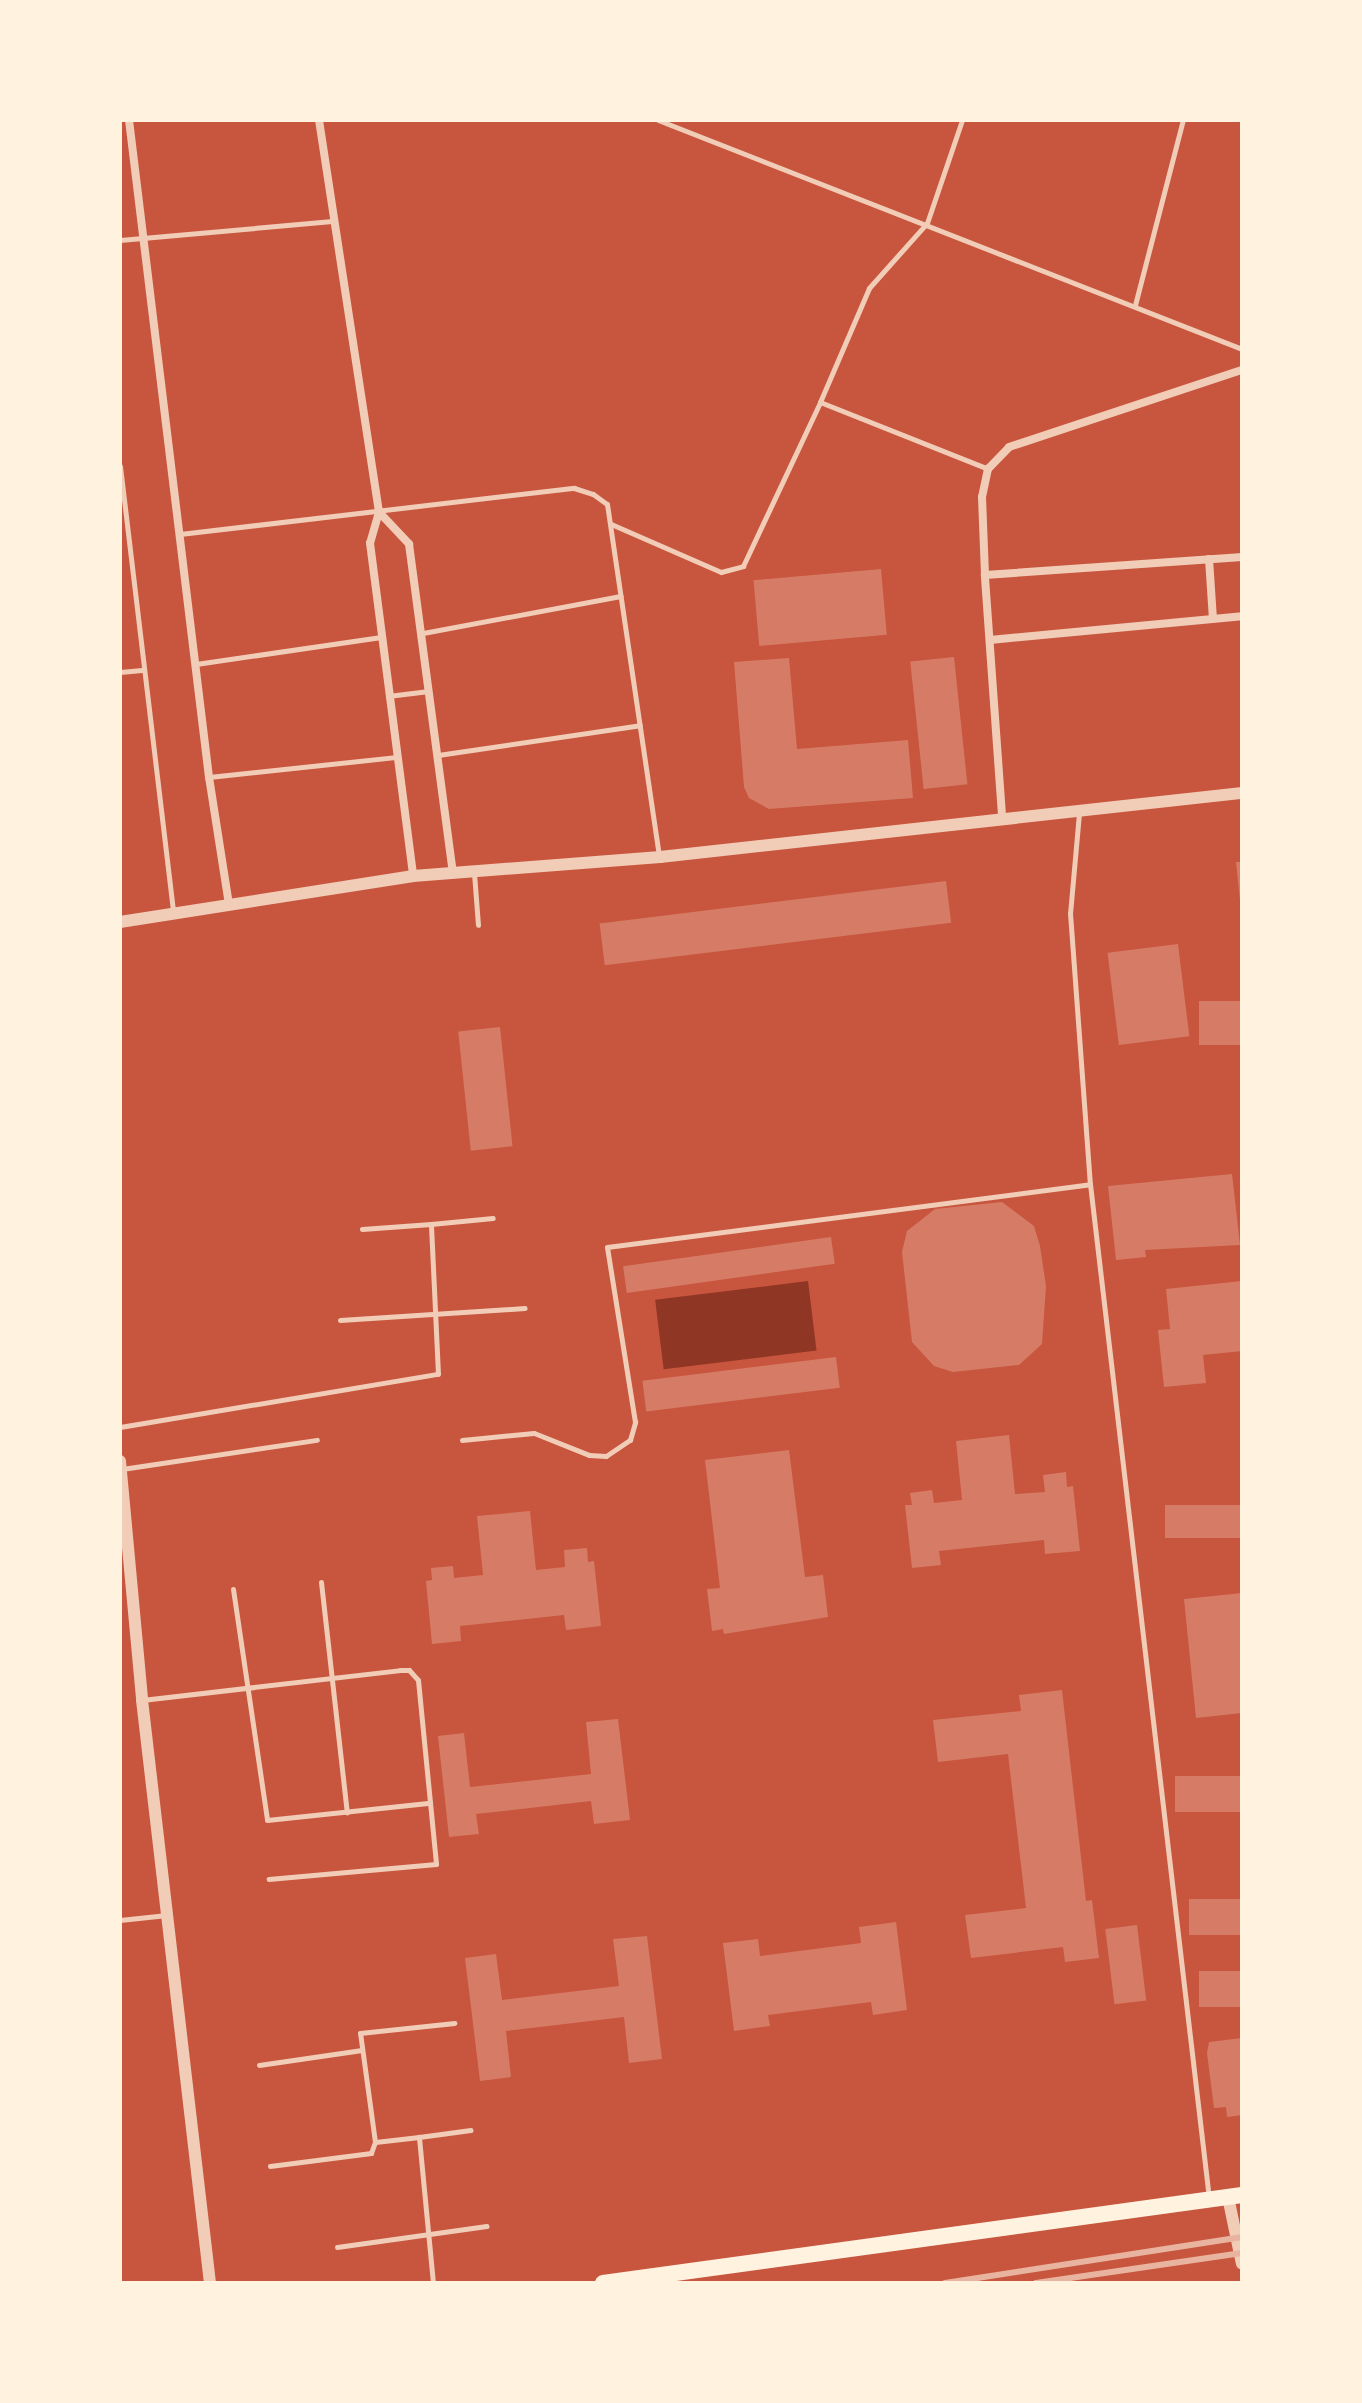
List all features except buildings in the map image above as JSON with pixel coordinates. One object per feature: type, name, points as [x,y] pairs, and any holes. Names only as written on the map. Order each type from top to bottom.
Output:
[{"type":"highway","points":[[603,2283],[1235,2196]]},
{"type":"street","points":[[129,120],[209,777],[229,904]]},
{"type":"street","points":[[319,120],[332,221],[379,512],[370,543],[387,697],[413,876]]},
{"type":"street","points":[[1002,815],[985,575],[982,497],[988,469],[1009,447],[1242,370]]},
{"type":"street","points":[[379,512],[409,544],[453,873]]},
{"type":"street","points":[[985,575],[1242,557]]},
{"type":"street","points":[[1209,559],[1213,619]]},
{"type":"street","points":[[990,640],[1242,616]]},
{"type":"street","points":[[120,922],[413,876],[660,857],[1002,815],[1242,793]]},
{"type":"street","points":[[120,1461],[142,1700],[170,1914],[210,2283]]},
{"type":"street","points":[[1235,2196],[1242,2264]]},
{"type":"lane","points":[[658,120],[1242,349]]},
{"type":"lane","points":[[610,524],[721,572],[743,566],[820,402],[869,288],[927,223],[962,120]]},
{"type":"lane","points":[[1135,305],[1183,120]]},
{"type":"lane","points":[[120,240],[332,221]]},
{"type":"lane","points":[[820,402],[988,469]]},
{"type":"lane","points":[[120,466],[142,670],[174,914]]},
{"type":"lane","points":[[179,534],[574,488],[607,504],[660,857]]},
{"type":"lane","points":[[423,633],[621,596]]},
{"type":"lane","points":[[195,664],[381,637]]},
{"type":"lane","points":[[120,672],[142,670]]},
{"type":"lane","points":[[387,697],[430,691]]},
{"type":"lane","points":[[438,755],[640,725]]},
{"type":"lane","points":[[209,777],[395,757]]},
{"type":"lane","points":[[1079,810],[1070,913],[1090,1184],[1209,2200]]},
{"type":"lane","points":[[474,872],[478,925]]},
{"type":"lane","points":[[462,1440],[534,1433],[589,1455],[606,1456],[630,1440],[635,1422],[607,1247],[1090,1184]]},
{"type":"lane","points":[[362,1229],[493,1218]]},
{"type":"lane","points":[[120,1427],[438,1374],[438,1313],[431,1224]]},
{"type":"lane","points":[[340,1320],[525,1308]]},
{"type":"lane","points":[[121,1469],[317,1440]]},
{"type":"lane","points":[[321,1582],[347,1813]]},
{"type":"lane","points":[[233,1589],[244,1689],[267,1820],[430,1803]]},
{"type":"lane","points":[[142,1700],[409,1670],[418,1680],[436,1864],[269,1879]]},
{"type":"lane","points":[[120,1920],[170,1914]]},
{"type":"lane","points":[[270,2166],[371,2153],[375,2142],[360,2033],[454,2023]]},
{"type":"lane","points":[[259,2065],[362,2050]]},
{"type":"lane","points":[[375,2142],[471,2130]]},
{"type":"lane","points":[[419,2137],[433,2283]]},
{"type":"lane","points":[[337,2247],[487,2226]]},
{"type":"shaded area","points":[[808,1281],[817,1350],[664,1369],[655,1300]]},
{"type":"railway","points":[[945,2283],[1242,2237]]},
{"type":"railway","points":[[1036,2283],[1242,2253]]}]
